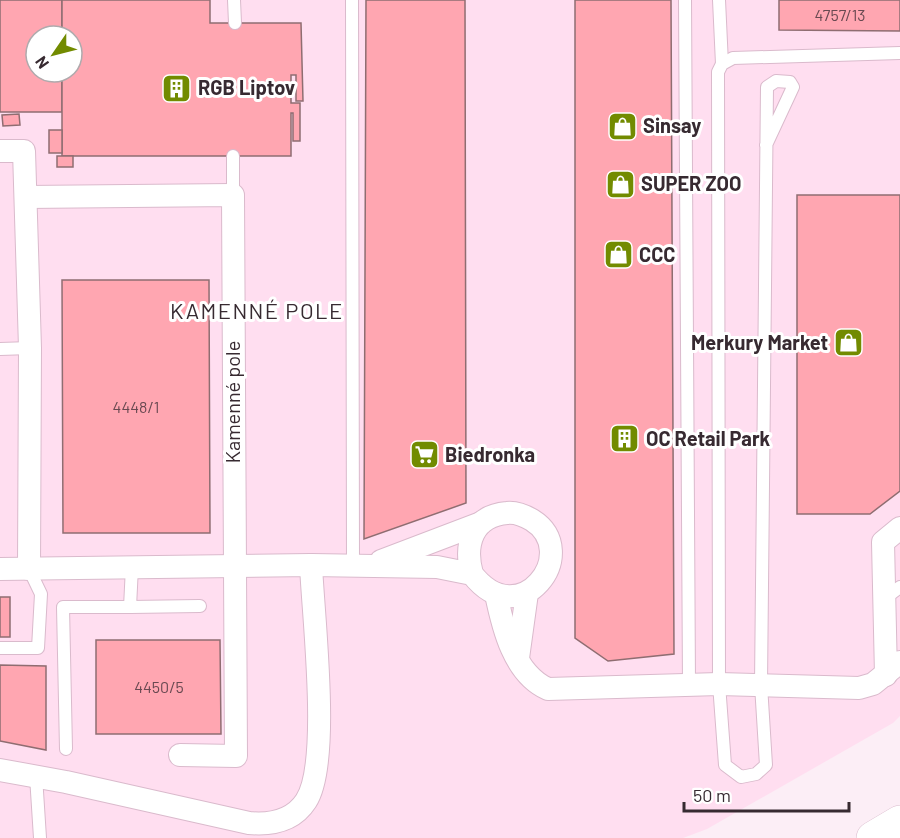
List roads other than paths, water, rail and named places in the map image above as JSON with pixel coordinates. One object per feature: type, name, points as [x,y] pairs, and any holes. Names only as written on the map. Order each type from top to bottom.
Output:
[{"type":"main road","points":[[873,838],[900,822]]},
{"type":"street","points":[[0,151],[24,151],[30,348],[29,569]]},
{"type":"street","points":[[26,197],[233,195]]},
{"type":"street","name":"Kamenné pole","points":[[180,755],[236,756],[233,195]]},
{"type":"street","points":[[361,566],[481,523],[491,516],[508,512],[524,515],[538,524],[549,541],[551,561],[543,580],[527,593],[512,597],[495,594],[482,586],[472,574],[467,556],[470,538],[481,523]]},
{"type":"street","points":[[495,594],[502,625],[518,660],[530,677],[548,689],[719,684],[859,688],[873,684],[893,669],[892,593],[883,542],[900,528]]},
{"type":"street","points":[[0,771],[36,776],[249,823],[273,823],[297,811],[311,792],[318,758],[311,565]]},
{"type":"street","points":[[0,569],[311,565],[437,567],[472,574]]},
{"type":"street","points":[[518,660],[527,593]]},
{"type":"lane","points":[[234,0],[235,23]]},
{"type":"lane","points":[[352,0],[361,566]]},
{"type":"lane","points":[[685,0],[689,685]]},
{"type":"lane","points":[[719,0],[722,64],[717,85],[719,684],[725,765],[741,777],[756,774],[766,765],[761,685],[766,145],[767,87],[776,81],[790,82],[794,87],[766,145]]},
{"type":"lane","points":[[722,64],[733,58],[900,53]]},
{"type":"lane","points":[[233,156],[233,195]]},
{"type":"lane","points":[[0,349],[30,348]]},
{"type":"lane","points":[[130,607],[132,567]]},
{"type":"lane","points":[[0,648],[38,648],[41,594],[29,569]]},
{"type":"lane","points":[[66,748],[63,607],[200,606]]},
{"type":"lane","points":[[36,776],[40,838]]},
{"type":"place","name":"RGB Liptov","points":[[177,88]]},
{"type":"place","name":"Sinsay","points":[[622,126]]},
{"type":"place","name":"SUPER ZOO","points":[[620,184]]},
{"type":"place","name":"CCC","points":[[618,255]]},
{"type":"place","name":"Merkury Market","points":[[849,343]]},
{"type":"place","name":"OC Retail Park","points":[[625,439]]},
{"type":"place","name":"Biedronka","points":[[424,455]]},
{"type":"district","name":"KAMENNÉ POLE","points":[[257,311]]}]
